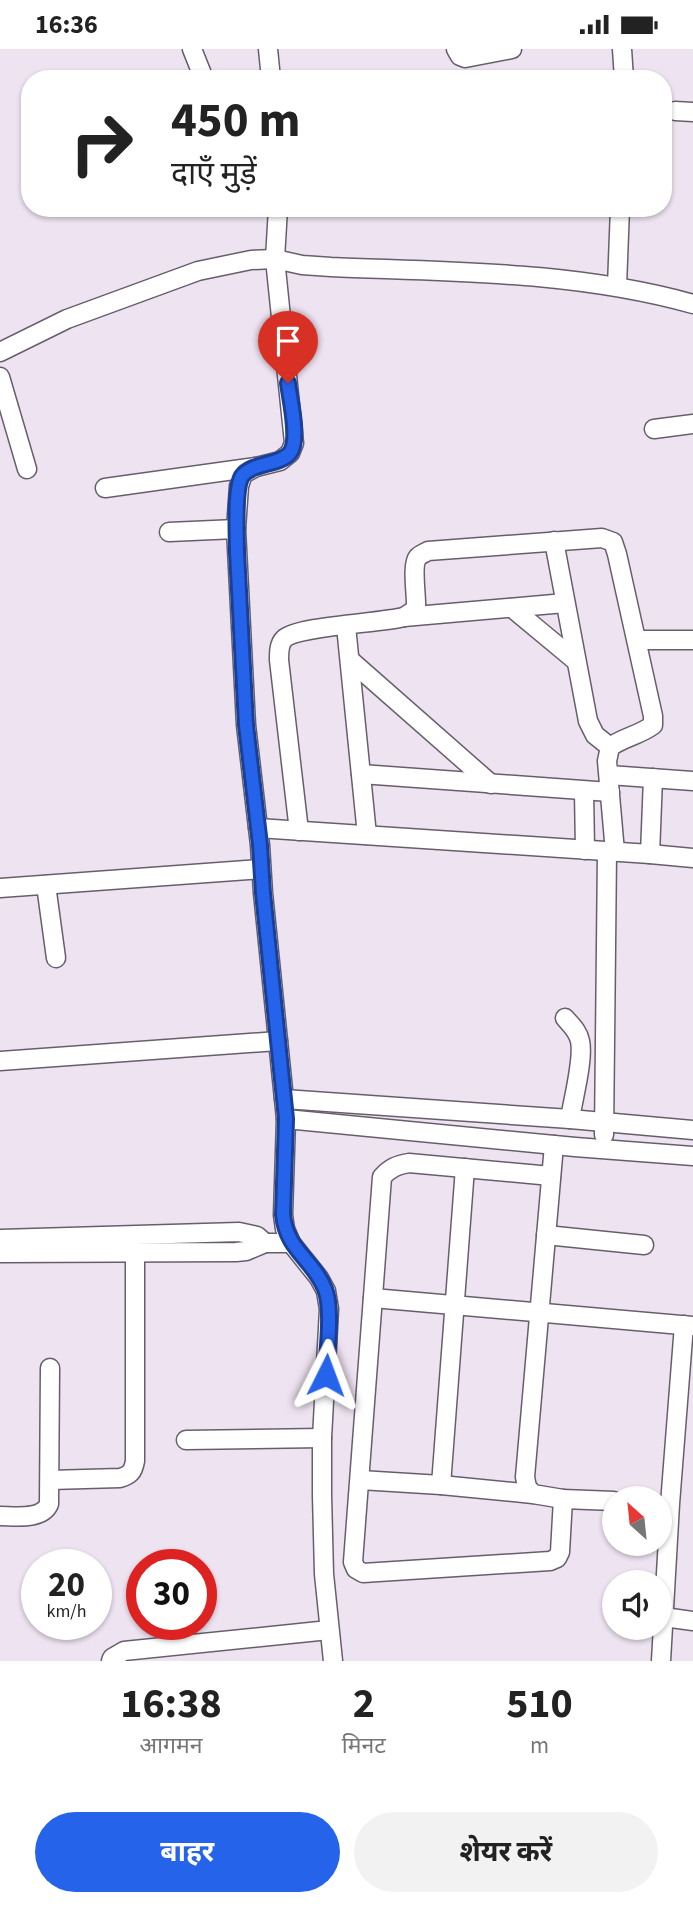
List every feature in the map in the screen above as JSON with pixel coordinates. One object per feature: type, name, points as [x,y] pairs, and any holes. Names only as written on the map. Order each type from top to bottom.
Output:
[{"type":"street","points":[[192,49],[200,70]]},
{"type":"street","points":[[268,49],[270,70]]},
{"type":"street","points":[[456,49],[460,56],[465,58],[512,49]]},
{"type":"street","points":[[622,49],[623,70]]},
{"type":"street","points":[[104,488],[256,467],[280,461],[290,453],[294,443],[275,259],[277,217]]},
{"type":"street","points":[[617,286],[620,217]]},
{"type":"street","points":[[0,352],[86,311],[198,271],[251,260],[275,259],[302,265],[331,267],[524,275],[617,286],[693,304]]},
{"type":"street","points":[[0,377],[27,469]]},
{"type":"street","points":[[653,429],[693,424]]},
{"type":"street","points":[[256,467],[243,474],[239,486],[236,529],[246,725],[286,1119],[283,1215],[291,1243],[326,1290],[329,1308],[322,1438],[324,1574],[333,1661]]},
{"type":"street","points":[[169,532],[236,529]]},
{"type":"street","points":[[404,617],[416,609],[415,564],[418,557],[428,551],[602,538],[613,542],[637,640],[653,725],[644,732],[619,740],[610,747],[607,761],[611,852],[603,1149]]},
{"type":"street","points":[[554,541],[591,728],[595,735],[610,747]]},
{"type":"street","points":[[299,831],[279,649],[283,640],[292,633],[404,617],[565,603]]},
{"type":"street","points":[[512,608],[576,661]]},
{"type":"street","points":[[346,626],[367,835]]},
{"type":"street","points":[[637,640],[693,640]]},
{"type":"street","points":[[350,660],[491,784]]},
{"type":"street","points":[[361,774],[584,791],[609,784],[653,778],[693,781]]},
{"type":"street","points":[[650,854],[653,778]]},
{"type":"street","points":[[584,791],[585,850]]},
{"type":"street","points":[[258,828],[693,858]]},
{"type":"street","points":[[0,888],[261,869]]},
{"type":"street","points":[[46,885],[56,958]]},
{"type":"street","points":[[565,1018],[576,1029],[580,1042],[570,1119]]},
{"type":"street","points":[[0,1061],[278,1041]]},
{"type":"street","points":[[284,1098],[693,1131]]},
{"type":"street","points":[[286,1119],[693,1156]]},
{"type":"street","points":[[534,1494],[527,1487],[525,1476],[554,1145]]},
{"type":"street","points":[[551,1176],[409,1163],[397,1165],[382,1177],[353,1562],[356,1569],[363,1573],[550,1561],[560,1552],[563,1499]]},
{"type":"street","points":[[441,1485],[465,1168]]},
{"type":"street","points":[[0,1239],[239,1233],[257,1236],[265,1243]]},
{"type":"street","points":[[546,1235],[645,1245]]},
{"type":"street","points":[[0,1253],[236,1252],[265,1243],[291,1243]]},
{"type":"street","points":[[50,1481],[120,1478],[129,1476],[133,1470],[135,1252]]},
{"type":"street","points":[[373,1298],[688,1325],[667,1486]]},
{"type":"street","points":[[0,1516],[31,1515],[46,1511],[49,1504],[50,1368]]},
{"type":"street","points":[[186,1440],[322,1438]]},
{"type":"street","points":[[360,1480],[602,1501]]},
{"type":"street","points":[[672,1619],[693,1621]]},
{"type":"street","points":[[111,1661],[124,1651],[195,1653],[329,1630]]},
{"type":"street","points":[[662,1661],[663,1640]]},
{"type":"route","points":[[288,383],[294,443],[290,453],[280,461],[256,467],[243,474],[239,486],[236,529],[246,725],[286,1119],[283,1215],[291,1243],[326,1290],[329,1308],[326,1375]]}]
